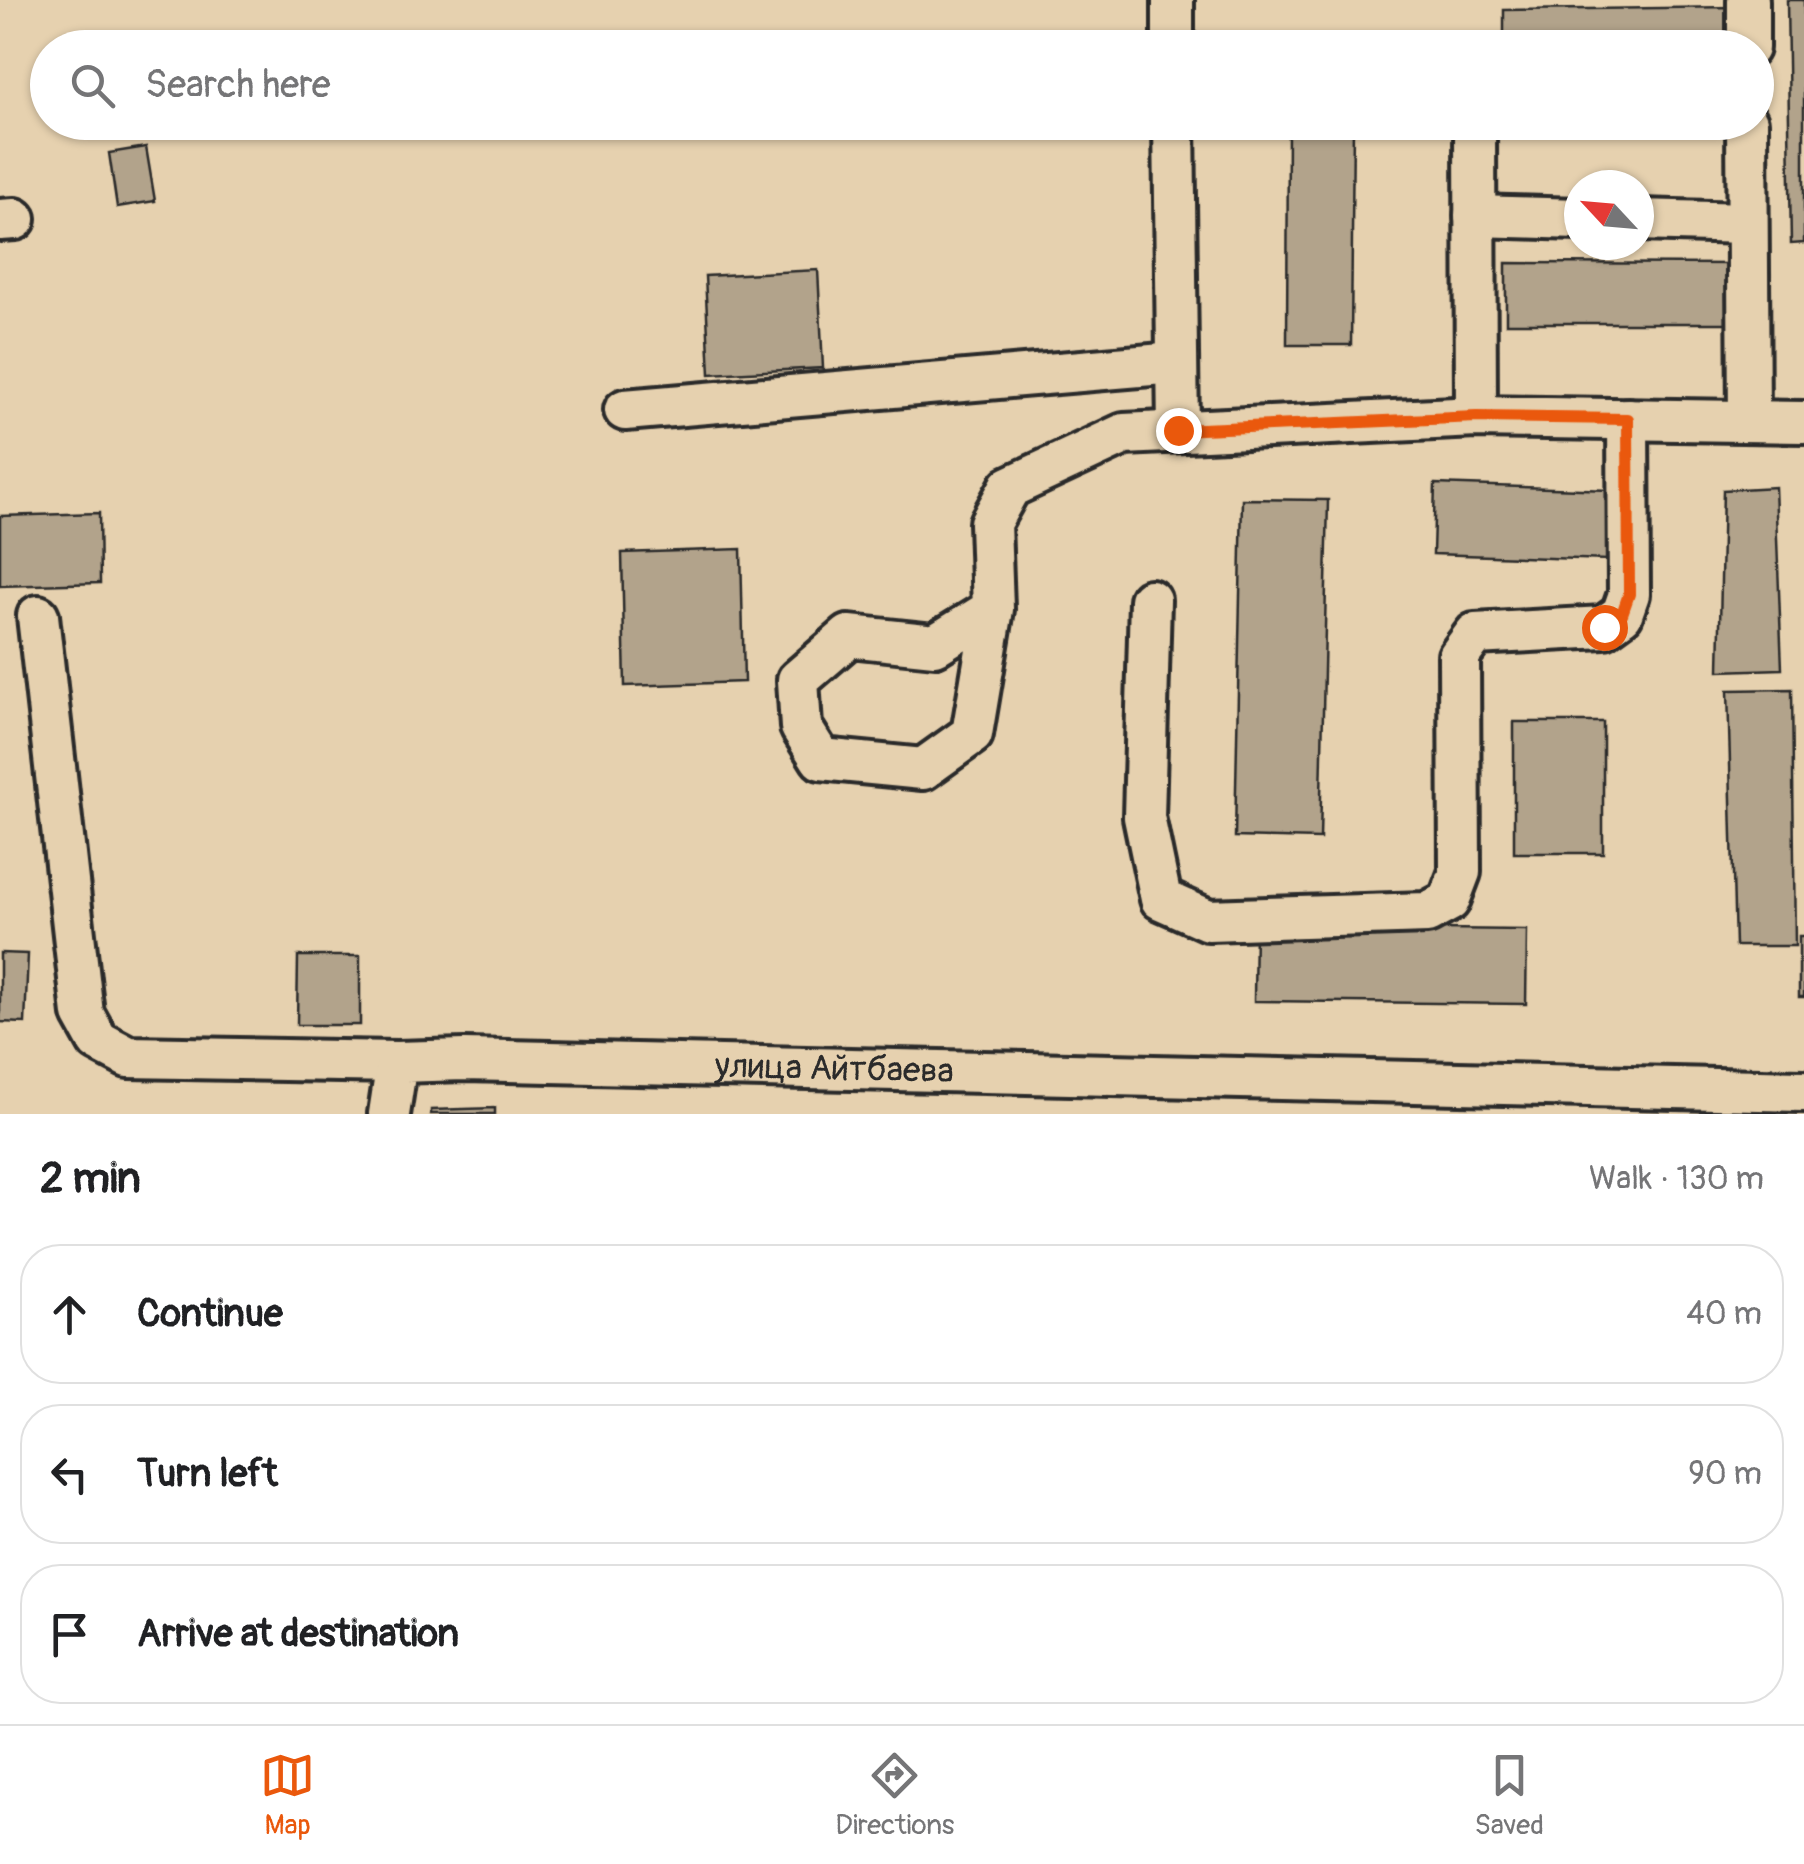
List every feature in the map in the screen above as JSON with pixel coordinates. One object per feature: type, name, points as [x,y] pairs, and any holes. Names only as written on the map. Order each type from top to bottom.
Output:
[{"type":"street","points":[[1173,0],[1173,30]]},
{"type":"street","points":[[1748,0],[1748,30]]},
{"type":"street","points":[[1174,140],[1178,430]]},
{"type":"street","points":[[1474,140],[1476,417]]},
{"type":"street","points":[[1747,140],[1748,420]]},
{"type":"street","points":[[1475,216],[1564,218]]},
{"type":"street","points":[[1654,220],[1746,223]]},
{"type":"street","points":[[625,410],[1175,362]]},
{"type":"street","points":[[993,608],[935,646],[849,636],[798,680],[801,727],[822,759],[924,770],[972,734],[993,608],[990,523],[1010,487],[1124,434],[1476,417],[1804,422]]},
{"type":"street","points":[[1150,600],[1144,817],[1161,899],[1208,920],[1427,914],[1449,901],[1460,872],[1459,656],[1474,634],[1604,627],[1622,614],[1629,594],[1628,419]]},
{"type":"street","name":"улица Айтбаева","points":[[38,616],[83,1014],[98,1041],[128,1057],[464,1060],[1804,1091]]},
{"type":"street","points":[[389,1114],[397,1062]]},
{"type":"building","points":[[1787,0],[1804,0],[1804,243],[1791,244]]},
{"type":"building","points":[[1735,7],[1735,30],[1504,30],[1504,10]]},
{"type":"building","points":[[1288,140],[1353,140],[1351,345],[1287,345]]},
{"type":"building","points":[[146,147],[155,201],[117,207],[109,153]]},
{"type":"building","points":[[1506,263],[1736,264],[1736,323],[1506,323]]},
{"type":"building","points":[[818,270],[823,368],[710,374],[705,276]]},
{"type":"building","points":[[1435,484],[1610,490],[1608,560],[1433,554]]},
{"type":"building","points":[[1775,487],[1782,669],[1719,671],[1723,490]]},
{"type":"building","points":[[1242,499],[1328,500],[1320,839],[1235,837]]},
{"type":"building","points":[[99,513],[100,583],[0,586],[0,516]]},
{"type":"building","points":[[741,549],[744,682],[625,686],[622,553]]},
{"type":"building","points":[[1792,689],[1795,946],[1735,946],[1728,690]]},
{"type":"building","points":[[1514,722],[1603,722],[1603,853],[1514,853]]},
{"type":"building","points":[[1255,927],[1527,930],[1526,1004],[1254,1001]]},
{"type":"building","points":[[1799,936],[1804,936],[1804,997],[1799,997]]},
{"type":"building","points":[[0,953],[28,954],[25,1023],[0,1022]]},
{"type":"building","points":[[298,956],[360,956],[360,1025],[297,1025]]},
{"type":"building","points":[[495,1108],[495,1114],[431,1114],[431,1110]]},
{"type":"route","points":[[1178,430],[1476,417],[1628,419],[1629,594],[1622,614],[1604,627]]}]
